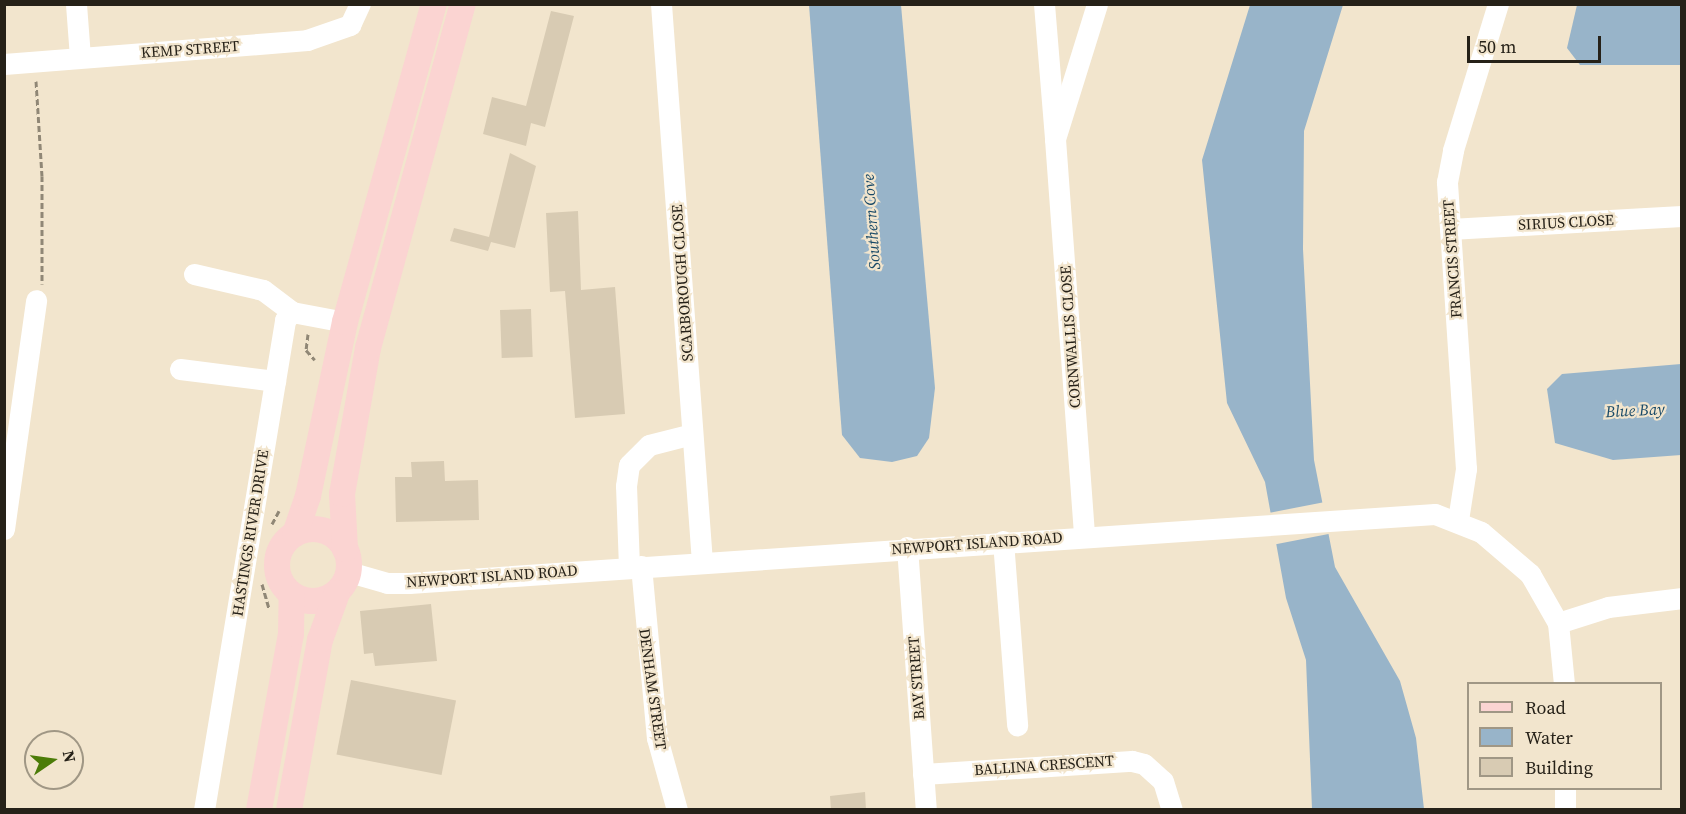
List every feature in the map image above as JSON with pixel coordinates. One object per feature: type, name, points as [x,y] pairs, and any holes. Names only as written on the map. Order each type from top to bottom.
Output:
[{"type":"main road","points":[[295,534],[308,496],[345,322],[434,4]]},
{"type":"main road","points":[[289,810],[320,640],[344,571],[342,494],[372,332],[463,4]]},
{"type":"main road","points":[[306,530],[329,532],[344,571],[315,602],[292,595],[281,581],[276,563],[286,541],[295,534],[306,530]]},
{"type":"main road","points":[[258,810],[291,634],[292,595]]},
{"type":"street","points":[[76,4],[80,57]]},
{"type":"street","name":"KEMP STREET","points":[[4,64],[307,40],[350,25],[360,4]]},
{"type":"street","name":"SCARBOROUGH CLOSE","points":[[662,4],[702,562]]},
{"type":"street","name":"CORNWALLIS CLOSE","points":[[1044,4],[1084,536]]},
{"type":"street","name":"CORNWALLIS CLOSE","points":[[1055,139],[1097,4]]},
{"type":"street","name":"FRANCIS STREET","points":[[1458,520],[1467,469],[1450,229],[1449,166],[1498,4]]},
{"type":"street","name":"SIRIUS CLOSE","points":[[1450,229],[1682,216]]},
{"type":"street","points":[[194,274],[263,290],[292,312],[345,322]]},
{"type":"street","points":[[4,529],[36,300]]},
{"type":"street","name":"HASTINGS RIVER DRIVE","points":[[204,810],[285,320],[292,312]]},
{"type":"street","points":[[180,369],[275,381]]},
{"type":"street","name":"DENHAM STREET","points":[[677,810],[657,738],[626,486],[629,465],[649,445],[692,434]]},
{"type":"street","name":"NEWPORT ISLAND ROAD","points":[[344,571],[387,583],[409,583],[1415,513],[1458,520],[1509,553],[1530,574],[1558,623]]},
{"type":"street","points":[[1003,541],[1017,725]]},
{"type":"street","name":"BAY STREET","points":[[907,547],[926,810]]},
{"type":"street","points":[[1564,682],[1558,623],[1608,607],[1682,597]]},
{"type":"street","name":"BALLINA CRESCENT","points":[[923,774],[1132,761],[1144,764],[1162,780],[1172,810]]},
{"type":"street","points":[[1565,790],[1565,810]]},
{"type":"path","points":[[34,61],[44,278],[36,300]]},
{"type":"path","points":[[309,327],[306,350],[322,362]]},
{"type":"water","name":"Southern Cove","points":[[809,5],[901,5],[935,388],[929,438],[917,456],[892,462],[860,458],[842,435]]},
{"type":"water","points":[[1250,5],[1343,5],[1304,131],[1303,249],[1314,460],[1335,567],[1400,681],[1416,738],[1424,809],[1312,809],[1306,660],[1286,598],[1265,482],[1227,403],[1202,160]]},
{"type":"water","points":[[1577,5],[1681,5],[1681,65],[1580,65],[1567,48]]},
{"type":"water","name":"Blue Bay","points":[[1681,364],[1681,455],[1613,460],[1555,443],[1547,389],[1562,374]]},
{"type":"pier","points":[[1325,502],[1331,533],[1273,545],[1267,513]]},
{"type":"building","points":[[551,11],[574,16],[545,127],[531,123],[526,146],[483,134],[492,97],[526,106]]},
{"type":"building","points":[[510,153],[536,166],[515,248],[491,242],[488,251],[450,241],[454,228],[489,237]]},
{"type":"building","points":[[578,211],[581,290],[615,287],[625,414],[575,418],[565,291],[550,292],[546,213]]},
{"type":"building","points":[[531,309],[533,357],[502,358],[500,310]]},
{"type":"building","points":[[444,461],[445,481],[478,480],[479,520],[396,522],[395,477],[412,477],[411,462]]},
{"type":"building","points":[[431,604],[437,661],[375,666],[373,653],[364,654],[360,611]]},
{"type":"building","points":[[351,680],[456,700],[442,775],[336,755]]},
{"type":"building","points":[[865,792],[866,810],[831,810],[830,796]]}]
